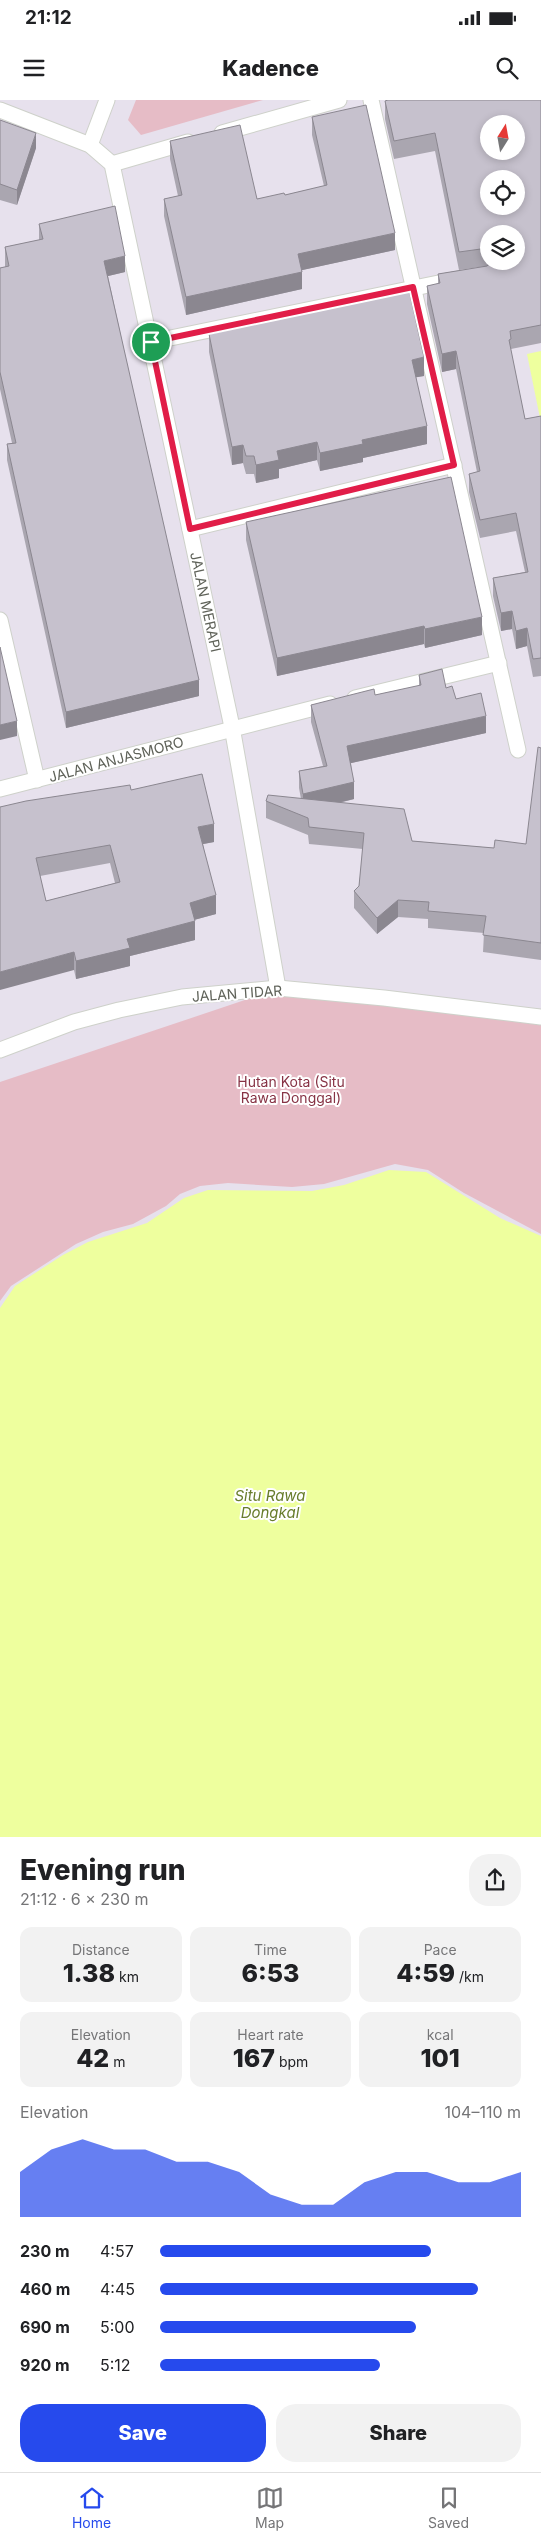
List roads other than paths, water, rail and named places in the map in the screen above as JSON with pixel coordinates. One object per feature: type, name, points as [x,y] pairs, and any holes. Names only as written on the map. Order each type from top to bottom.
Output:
[{"type":"street","points":[[90,145],[107,100]]},
{"type":"street","points":[[0,110],[90,145],[112,164],[339,100]]},
{"type":"street","points":[[371,100],[518,750]]},
{"type":"street","name":"JALAN MERAPI","points":[[112,164],[232,727],[278,988]]},
{"type":"street","points":[[151,342],[413,287],[476,276]]},
{"type":"street","points":[[190,529],[454,465]]},
{"type":"street","points":[[0,620],[37,780]]},
{"type":"street","name":"JALAN ANJASMORO","points":[[0,789],[232,727],[499,663]]},
{"type":"street","name":"JALAN TIDAR","points":[[0,1050],[74,1022],[119,1010],[182,998],[278,988],[384,998],[541,1017]]},
{"type":"water","points":[[541,351],[541,423],[527,354]]},
{"type":"water","name":"Situ Rawa Dongkal","points":[[389,1170],[426,1172],[500,1218],[541,1236],[541,1837],[0,1837],[0,1308],[15,1286],[63,1255],[88,1242],[147,1223],[184,1198],[208,1190],[312,1191],[344,1185]]},
{"type":"park label","name":"Hutan Kota (Situ Rawa Donggal)","points":[[291,1090]]}]
